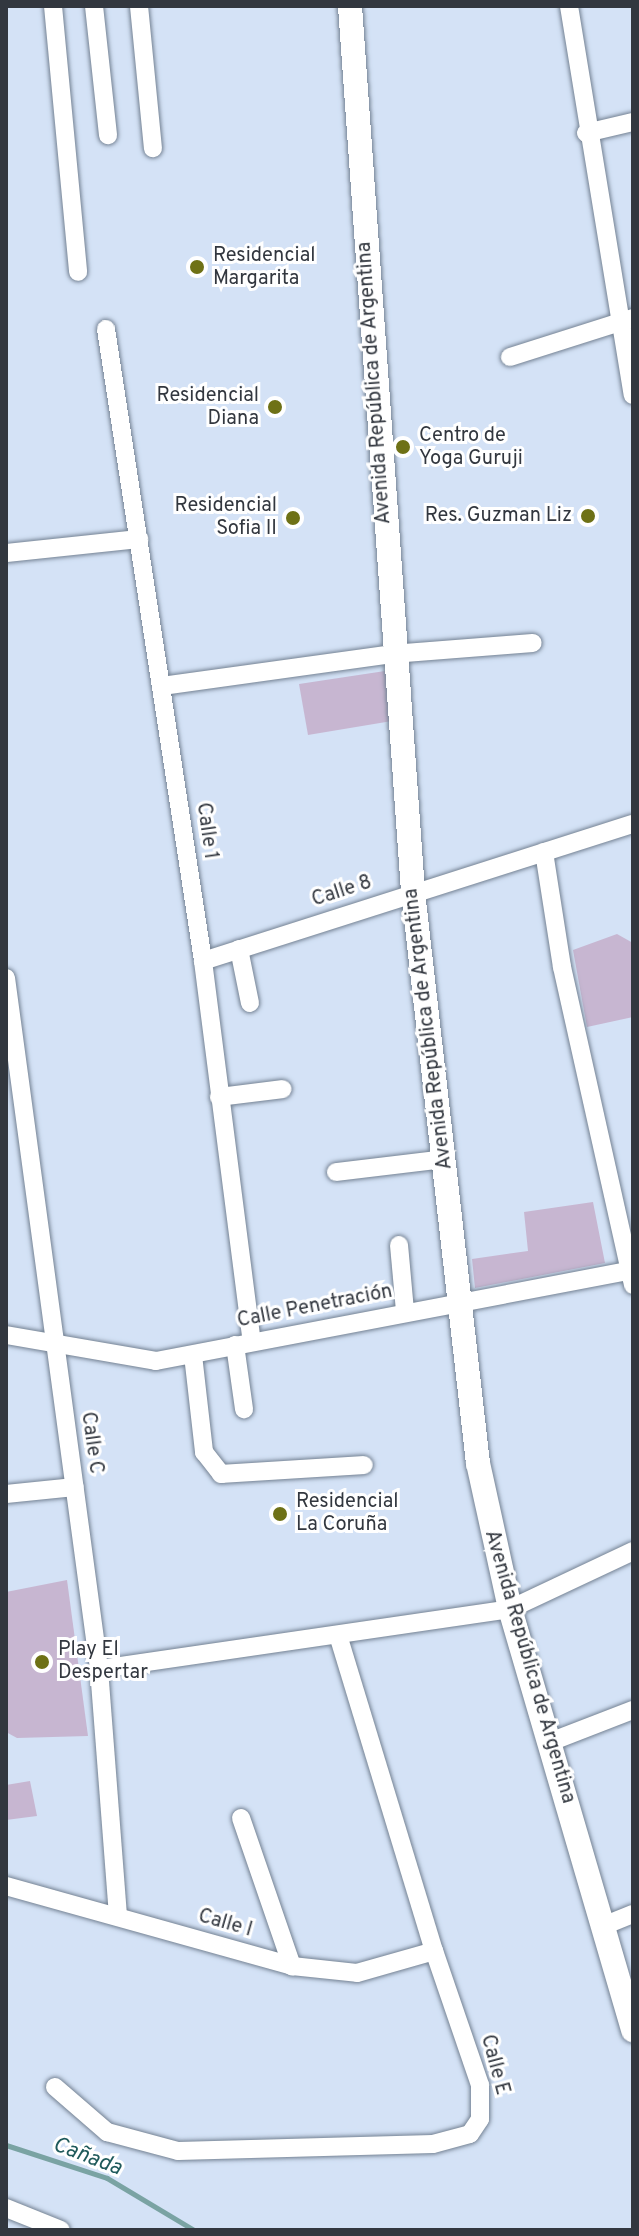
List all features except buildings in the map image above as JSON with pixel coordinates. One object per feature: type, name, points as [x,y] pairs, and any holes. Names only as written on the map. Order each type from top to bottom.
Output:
[{"type":"main road","name":"Avenida República de Argentina","points":[[350,6],[392,654],[413,892],[486,1517],[633,2030]]},
{"type":"street","points":[[53,6],[78,272]]},
{"type":"street","points":[[94,6],[108,135]]},
{"type":"street","points":[[139,6],[153,148]]},
{"type":"street","points":[[569,6],[586,133],[626,320],[633,395]]},
{"type":"street","points":[[586,133],[633,122]]},
{"type":"street","points":[[510,357],[626,320]]},
{"type":"street","name":"Calle 1","points":[[106,329],[203,961],[244,1343],[244,1409]]},
{"type":"street","points":[[6,553],[139,539]]},
{"type":"street","points":[[162,686],[392,654],[533,643]]},
{"type":"street","name":"Calle 8","points":[[203,961],[633,824]]},
{"type":"street","points":[[544,852],[562,967],[631,1275]]},
{"type":"street","points":[[239,949],[250,1003]]},
{"type":"street","name":"Calle C","points":[[6,978],[99,1669],[118,1916]]},
{"type":"street","points":[[219,1097],[283,1089]]},
{"type":"street","points":[[336,1172],[445,1159]]},
{"type":"street","points":[[399,1245],[405,1311]]},
{"type":"street","name":"Calle Penetración","points":[[6,1335],[143,1361],[193,1355],[461,1300],[631,1275]]},
{"type":"street","points":[[193,1355],[204,1452],[221,1474],[364,1465]]},
{"type":"street","points":[[6,1494],[75,1487]]},
{"type":"street","points":[[99,1669],[214,1648],[338,1635],[510,1609],[633,1551]]},
{"type":"street","name":"Calle E","points":[[55,2087],[107,2132],[178,2151],[452,2141],[470,2134],[484,2103],[434,1951],[338,1635]]},
{"type":"street","points":[[550,1742],[633,1710]]},
{"type":"street","points":[[241,1818],[292,1966]]},
{"type":"street","name":"Calle I","points":[[6,1886],[292,1966],[357,1973],[434,1951]]},
{"type":"street","points":[[603,1926],[633,1914]]},
{"type":"street","points":[[6,2208],[61,2230]]},
{"type":"shaded area","points":[[385,671],[392,721],[308,735],[299,684]]},
{"type":"shaded area","points":[[617,934],[633,943],[633,1017],[587,1027],[573,950]]},
{"type":"shaded area","points":[[593,1202],[605,1263],[475,1288],[472,1259],[528,1251],[524,1212]]},
{"type":"shaded area","name":"Play El Despertar","points":[[67,1580],[88,1736],[17,1738],[6,1732],[6,1592]]},
{"type":"shaded area","points":[[30,1781],[37,1816],[6,1820],[6,1785]]},
{"type":"waterway","name":"Cañada","points":[[6,2145],[107,2178],[194,2230]]},
{"type":"place","name":"Residencial Margarita","points":[[197,267]]},
{"type":"place","name":"Residencial Diana","points":[[275,407]]},
{"type":"place","name":"Centro de Yoga Guruji","points":[[403,447]]},
{"type":"place","name":"Res. Guzman Liz","points":[[588,516]]},
{"type":"place","name":"Residencial Sofia II","points":[[293,518]]},
{"type":"place","name":"Residencial La Coruña","points":[[280,1514]]},
{"type":"place","name":"Play El Despertar","points":[[42,1662]]}]
